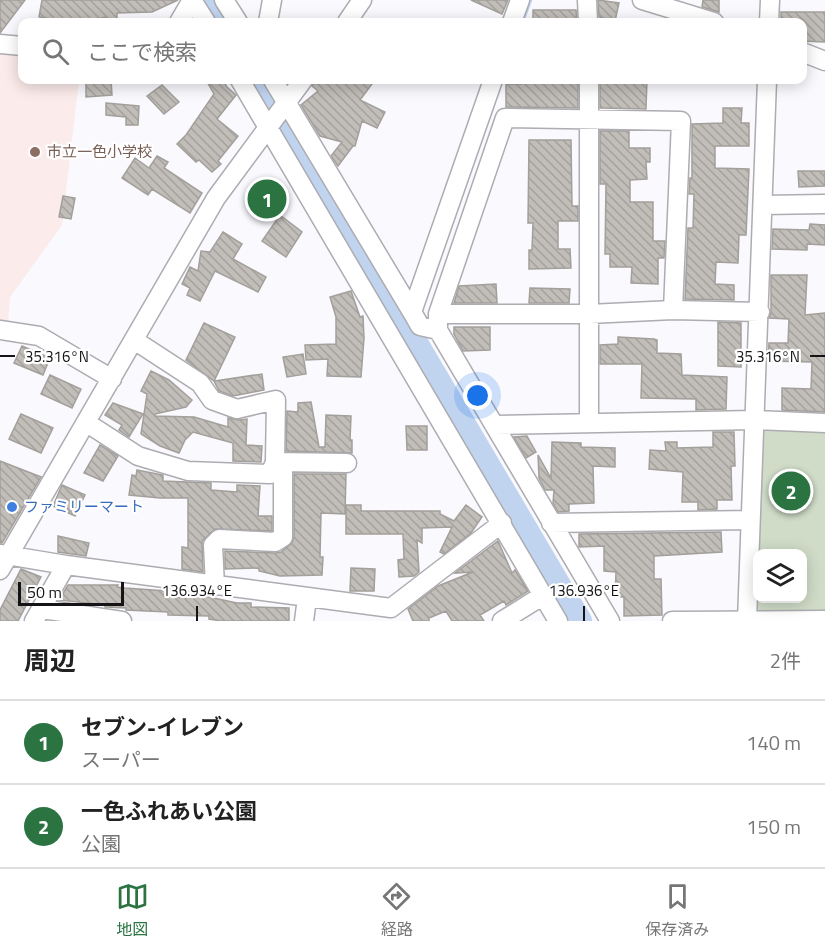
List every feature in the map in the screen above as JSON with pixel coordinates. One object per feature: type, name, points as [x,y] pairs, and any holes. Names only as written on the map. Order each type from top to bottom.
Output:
[{"type":"street","points":[[181,18],[192,0],[203,18]]},
{"type":"street","points":[[224,0],[235,18]]},
{"type":"street","points":[[269,18],[272,0]]},
{"type":"street","points":[[350,18],[362,0]]},
{"type":"street","points":[[513,18],[520,0]]},
{"type":"street","points":[[587,0],[588,18]]},
{"type":"street","points":[[642,0],[701,18]]},
{"type":"street","points":[[769,18],[770,0]]},
{"type":"street","points":[[0,44],[18,46]]},
{"type":"street","points":[[807,54],[825,61]]},
{"type":"street","points":[[242,84],[558,621]]},
{"type":"street","points":[[276,84],[494,425],[610,621]]},
{"type":"street","points":[[300,84],[216,198],[87,423],[3,560],[66,566],[391,609],[502,523]]},
{"type":"street","points":[[424,319],[492,84]]},
{"type":"street","points":[[589,84],[591,121],[589,423]]},
{"type":"street","points":[[747,620],[767,84]]},
{"type":"street","points":[[424,319],[505,118],[681,122],[673,310]]},
{"type":"street","points":[[764,205],[825,204]]},
{"type":"street","points":[[424,319],[673,310],[760,312]]},
{"type":"street","points":[[0,330],[39,336],[112,379]]},
{"type":"street","points":[[87,423],[138,456],[188,471],[270,474],[275,462],[276,400],[237,409],[212,400],[200,383],[134,340]]},
{"type":"street","points":[[494,425],[754,420],[825,423]]},
{"type":"street","points":[[275,462],[347,463]]},
{"type":"street","points":[[215,586],[213,545],[215,541],[219,539],[275,543],[284,537],[283,470],[275,462]]},
{"type":"street","points":[[551,523],[750,520]]},
{"type":"street","points":[[66,566],[38,615],[122,621]]},
{"type":"street","points":[[502,621],[542,596]]},
{"type":"street","points":[[304,621],[307,598]]},
{"type":"street","points":[[672,621],[825,620]]},
{"type":"shaded area","name":"市立一色小学校","points":[[0,51],[18,53],[18,84],[79,84],[62,225],[10,297],[8,322],[0,321]]},
{"type":"green space","points":[[760,428],[825,428],[825,611],[754,610],[754,603],[807,603],[807,549],[756,549]]},
{"type":"building","points":[[0,0],[25,0],[0,33]]},
{"type":"building","points":[[42,0],[178,0],[152,12],[117,13],[117,18],[39,17]]},
{"type":"building","points":[[471,0],[508,0],[502,14]]},
{"type":"building","points":[[598,0],[619,3],[616,18],[599,17]]},
{"type":"building","points":[[703,0],[719,0],[719,12],[702,7]]},
{"type":"building","points":[[533,10],[576,10],[577,18],[533,18]]},
{"type":"building","points":[[781,12],[825,12],[825,42],[807,41],[807,18],[781,18]]},
{"type":"building","points":[[86,84],[111,84],[112,95],[86,97]]},
{"type":"building","points":[[208,84],[225,84],[236,95],[217,119],[238,136],[218,161],[221,164],[212,172],[199,160],[196,162],[177,144],[186,135],[214,94]]},
{"type":"building","points":[[314,84],[372,84],[360,100],[385,112],[377,128],[362,121],[355,146],[338,166],[331,156],[342,142],[320,136],[301,105],[318,91],[312,86]]},
{"type":"building","points":[[506,84],[578,84],[578,108],[506,107]]},
{"type":"building","points":[[600,84],[647,84],[646,109],[600,108]]},
{"type":"building","points":[[162,85],[179,102],[164,114],[147,96]]},
{"type":"building","points":[[106,103],[139,106],[138,125],[126,125],[126,117],[106,115]]},
{"type":"building","points":[[723,108],[742,108],[741,123],[749,123],[749,146],[715,146],[715,168],[749,169],[746,235],[739,235],[738,263],[716,262],[715,284],[734,285],[734,300],[685,299],[688,228],[693,228],[694,194],[689,194],[690,178],[692,178],[692,124],[723,123]]},
{"type":"building","points":[[600,131],[629,131],[629,148],[650,148],[650,162],[646,162],[647,179],[630,180],[630,202],[653,202],[653,241],[665,241],[664,258],[658,258],[658,284],[631,283],[632,267],[610,267],[610,254],[605,254],[606,184],[600,184]]},
{"type":"building","points":[[529,140],[571,140],[572,206],[578,206],[578,221],[558,221],[558,249],[570,249],[571,268],[529,269],[533,223],[528,223]]},
{"type":"building","points":[[157,156],[168,162],[164,168],[202,193],[190,213],[152,189],[148,195],[122,178],[135,158],[149,168]]},
{"type":"building","points":[[798,171],[825,171],[825,186],[799,187]]},
{"type":"building","points":[[63,196],[75,198],[71,219],[59,217]]},
{"type":"building","points":[[280,215],[302,232],[286,257],[262,241]]},
{"type":"building","points":[[810,224],[825,225],[825,245],[807,244],[807,250],[772,249],[773,229],[809,230]]},
{"type":"building","points":[[223,232],[242,244],[233,259],[266,277],[258,292],[215,271],[200,301],[187,295],[190,288],[182,284],[190,267],[198,271],[201,251],[210,252]]},
{"type":"building","points":[[771,275],[807,275],[805,315],[825,313],[825,412],[782,410],[782,388],[811,389],[812,362],[768,361],[769,343],[788,343],[789,319],[769,318]]},
{"type":"building","points":[[496,284],[497,303],[454,303],[459,286]]},
{"type":"building","points":[[530,288],[570,289],[569,303],[529,303]]},
{"type":"building","points":[[351,291],[360,317],[363,316],[361,377],[327,376],[328,359],[306,360],[305,345],[336,344],[336,317],[330,297]]},
{"type":"building","points":[[718,322],[741,323],[741,367],[718,366]]},
{"type":"building","points":[[204,323],[235,337],[214,381],[186,360]]},
{"type":"building","points":[[454,327],[490,327],[490,350],[463,351],[454,334]]},
{"type":"building","points":[[618,337],[654,339],[657,340],[657,353],[681,354],[682,375],[727,377],[726,409],[696,410],[696,399],[641,398],[642,364],[600,364],[600,345],[618,344]]},
{"type":"building","points":[[22,346],[50,358],[43,375],[14,363]]},
{"type":"building","points":[[303,354],[306,374],[287,377],[283,357]]},
{"type":"building","points":[[151,371],[169,380],[192,400],[186,407],[155,414],[155,416],[194,417],[228,427],[228,418],[247,419],[246,445],[262,446],[261,462],[233,461],[233,443],[193,432],[185,440],[179,453],[160,446],[141,434],[147,394],[141,391]]},
{"type":"building","points":[[262,374],[264,390],[233,396],[219,391],[214,381]]},
{"type":"building","points":[[50,375],[81,389],[72,408],[41,394]]},
{"type":"building","points":[[311,402],[319,447],[325,447],[326,415],[351,416],[352,453],[286,451],[287,411],[298,412],[298,403]]},
{"type":"building","points":[[113,403],[143,414],[129,437],[119,430],[122,425],[105,415]]},
{"type":"building","points":[[21,414],[53,428],[41,453],[9,439]]},
{"type":"building","points":[[406,426],[427,426],[427,450],[407,450]]},
{"type":"building","points":[[713,432],[734,432],[735,466],[731,466],[732,500],[717,500],[717,509],[698,510],[698,502],[682,502],[683,472],[649,469],[650,450],[666,451],[665,442],[677,442],[677,448],[713,447]]},
{"type":"building","points":[[527,436],[536,452],[526,458],[514,437]]},
{"type":"building","points":[[552,442],[581,443],[581,447],[615,448],[615,467],[593,466],[594,503],[569,504],[569,511],[558,512],[553,503],[554,490],[545,490],[539,478],[538,455],[551,478]]},
{"type":"building","points":[[100,445],[118,456],[103,481],[84,473]]},
{"type":"building","name":"ファミリーマート","points":[[0,461],[41,477],[2,543],[0,543]]},
{"type":"building","points":[[137,470],[163,475],[163,481],[211,483],[211,490],[237,492],[237,485],[260,486],[258,516],[272,516],[272,531],[215,529],[202,541],[203,572],[182,569],[182,547],[188,548],[188,498],[129,495],[132,475],[136,476]]},
{"type":"building","points":[[294,474],[346,474],[345,514],[321,513],[322,575],[280,576],[259,571],[259,568],[225,569],[225,551],[275,553],[281,552],[292,543],[294,537]]},
{"type":"building","points":[[62,485],[85,495],[75,516],[53,506]]},
{"type":"building","points":[[346,505],[361,505],[361,511],[440,511],[440,514],[454,521],[466,505],[482,517],[471,533],[444,554],[440,552],[452,527],[422,528],[422,543],[417,540],[419,572],[414,576],[399,577],[398,560],[404,559],[403,534],[346,534]]},
{"type":"building","points":[[721,532],[722,552],[654,556],[654,579],[661,579],[662,615],[624,616],[624,597],[615,597],[616,572],[604,571],[604,546],[579,547],[579,534]]},
{"type":"building","points":[[58,536],[89,543],[86,556],[58,552]]},
{"type":"building","points":[[498,541],[512,573],[515,570],[528,591],[506,605],[504,601],[480,615],[484,621],[452,621],[446,611],[429,618],[429,621],[413,621],[408,609],[438,586],[473,572],[455,573]]},
{"type":"building","points":[[351,568],[375,569],[374,591],[350,591]]},
{"type":"building","points":[[21,569],[41,577],[18,621],[0,621],[0,610]]},
{"type":"building","points":[[68,585],[118,585],[117,587],[167,591],[167,597],[190,598],[190,593],[237,603],[251,603],[251,607],[289,608],[289,621],[221,621],[209,619],[209,616],[168,615],[168,612],[126,610],[126,608],[59,600]]},
{"type":"waterway","points":[[213,0],[224,18]]},
{"type":"waterway","points":[[523,18],[530,0]]},
{"type":"waterway","points":[[262,84],[579,621]]},
{"type":"waterway","points":[[411,336],[414,325]]},
{"type":"place","name":"市立一色小学校","points":[[35,152]]},
{"type":"place","name":"セブン-イレブン","points":[[267,199]]},
{"type":"place","name":"一色ふれあい公園","points":[[791,491]]},
{"type":"place","name":"ファミリーマート","points":[[12,507]]}]
